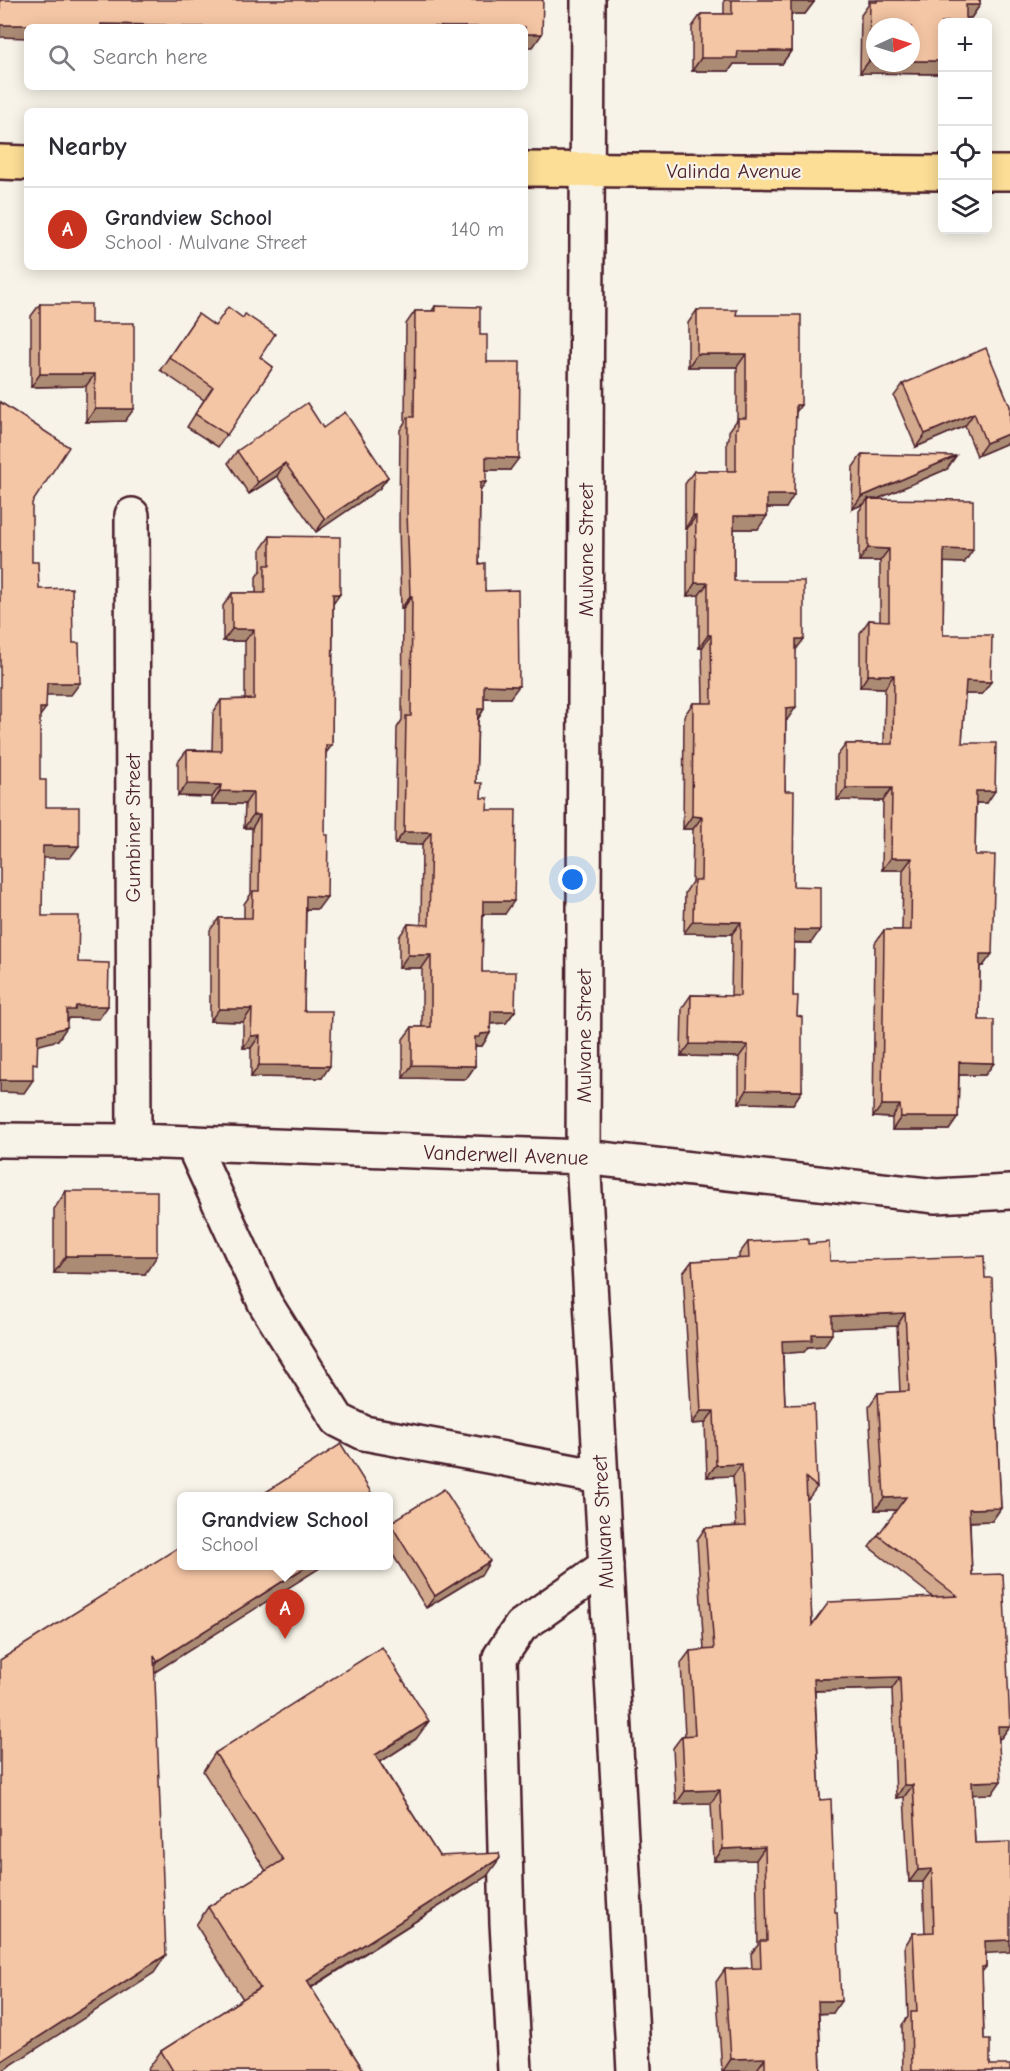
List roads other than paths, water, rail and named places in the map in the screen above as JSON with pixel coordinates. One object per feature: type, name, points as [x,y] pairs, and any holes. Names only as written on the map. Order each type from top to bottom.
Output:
[{"type":"main road","points":[[0,162],[24,163]]},
{"type":"main road","name":"Valinda Avenue","points":[[528,169],[938,173]]},
{"type":"main road","points":[[992,173],[1010,173]]},
{"type":"street","name":"Mulvane Street","points":[[588,0],[583,1157],[634,2071]]},
{"type":"street","name":"Gumbiner Street","points":[[132,514],[134,1141]]},
{"type":"street","name":"Vanderwell Avenue","points":[[0,1140],[134,1141],[583,1157],[936,1196],[1010,1192]]},
{"type":"street","points":[[192,1143],[265,1303],[338,1420],[364,1433],[601,1477]]},
{"type":"street","points":[[515,2071],[507,1923],[500,1657],[521,1626],[606,1566]]},
{"type":"place","name":"Grandview School","points":[[285,1639]]}]
